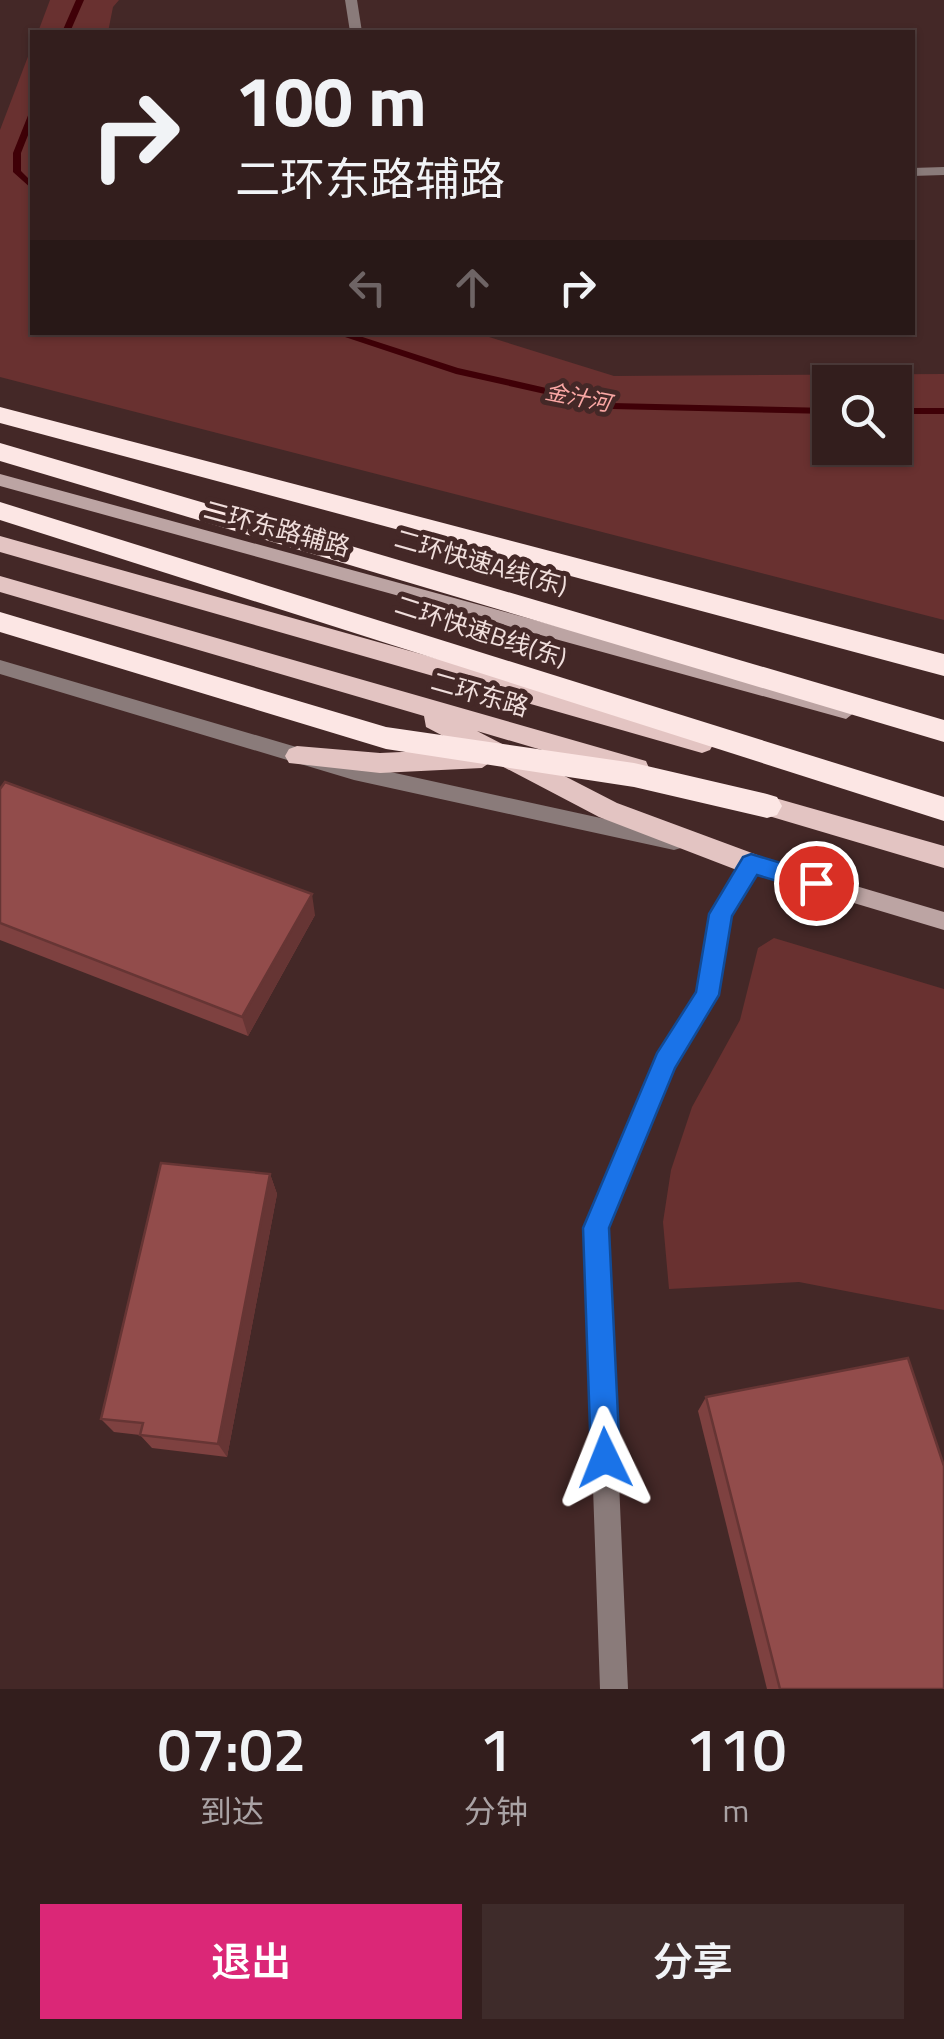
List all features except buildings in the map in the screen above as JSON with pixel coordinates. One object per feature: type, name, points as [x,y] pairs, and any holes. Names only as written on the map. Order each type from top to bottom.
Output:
[{"type":"highway","points":[[0,415],[944,665]]},
{"type":"highway","name":"二环快速A线(东)","points":[[0,452],[944,730]]},
{"type":"highway","name":"二环快速B线(东)","points":[[0,511],[944,811]]},
{"type":"highway","points":[[0,622],[355,730],[505,758],[663,780],[767,806]]},
{"type":"main road","name":"二环东路","points":[[0,544],[944,811]]},
{"type":"main road","name":"二环东路","points":[[0,584],[944,857]]},
{"type":"main road","points":[[346,684],[411,709],[624,817],[751,864]]},
{"type":"main road","points":[[298,756],[380,764],[505,758]]},
{"type":"street","points":[[351,0],[356,30]]},
{"type":"street","points":[[915,172],[944,171]]},
{"type":"street","name":"二环东路辅路","points":[[0,480],[944,739]]},
{"type":"street","points":[[0,666],[298,756],[410,785],[631,832],[944,921]]},
{"type":"street","points":[[614,1689],[596,1228],[666,1061],[707,995],[721,914],[751,864]]},
{"type":"shaded area","points":[[50,0],[119,0],[113,7],[108,30],[39,30]]},
{"type":"shaded area","points":[[30,51],[30,335],[483,335],[614,376],[812,375],[812,465],[912,465],[912,374],[944,374],[944,620],[0,377],[0,130]]},
{"type":"shaded area","points":[[774,938],[944,989],[944,1310],[799,1282],[669,1289],[663,1222],[671,1170],[692,1107],[740,1020],[758,948]]},
{"type":"waterway","name":"金汁河","points":[[67,30],[80,0]]},
{"type":"waterway","name":"金汁河","points":[[30,120],[17,153],[17,172],[30,184]]},
{"type":"waterway","name":"金汁河","points":[[344,335],[456,371],[612,406],[812,411]]},
{"type":"waterway","name":"金汁河","points":[[912,411],[944,411]]},
{"type":"route","points":[[605,1458],[596,1228],[666,1061],[707,995],[721,914],[751,864],[816,883]]}]
